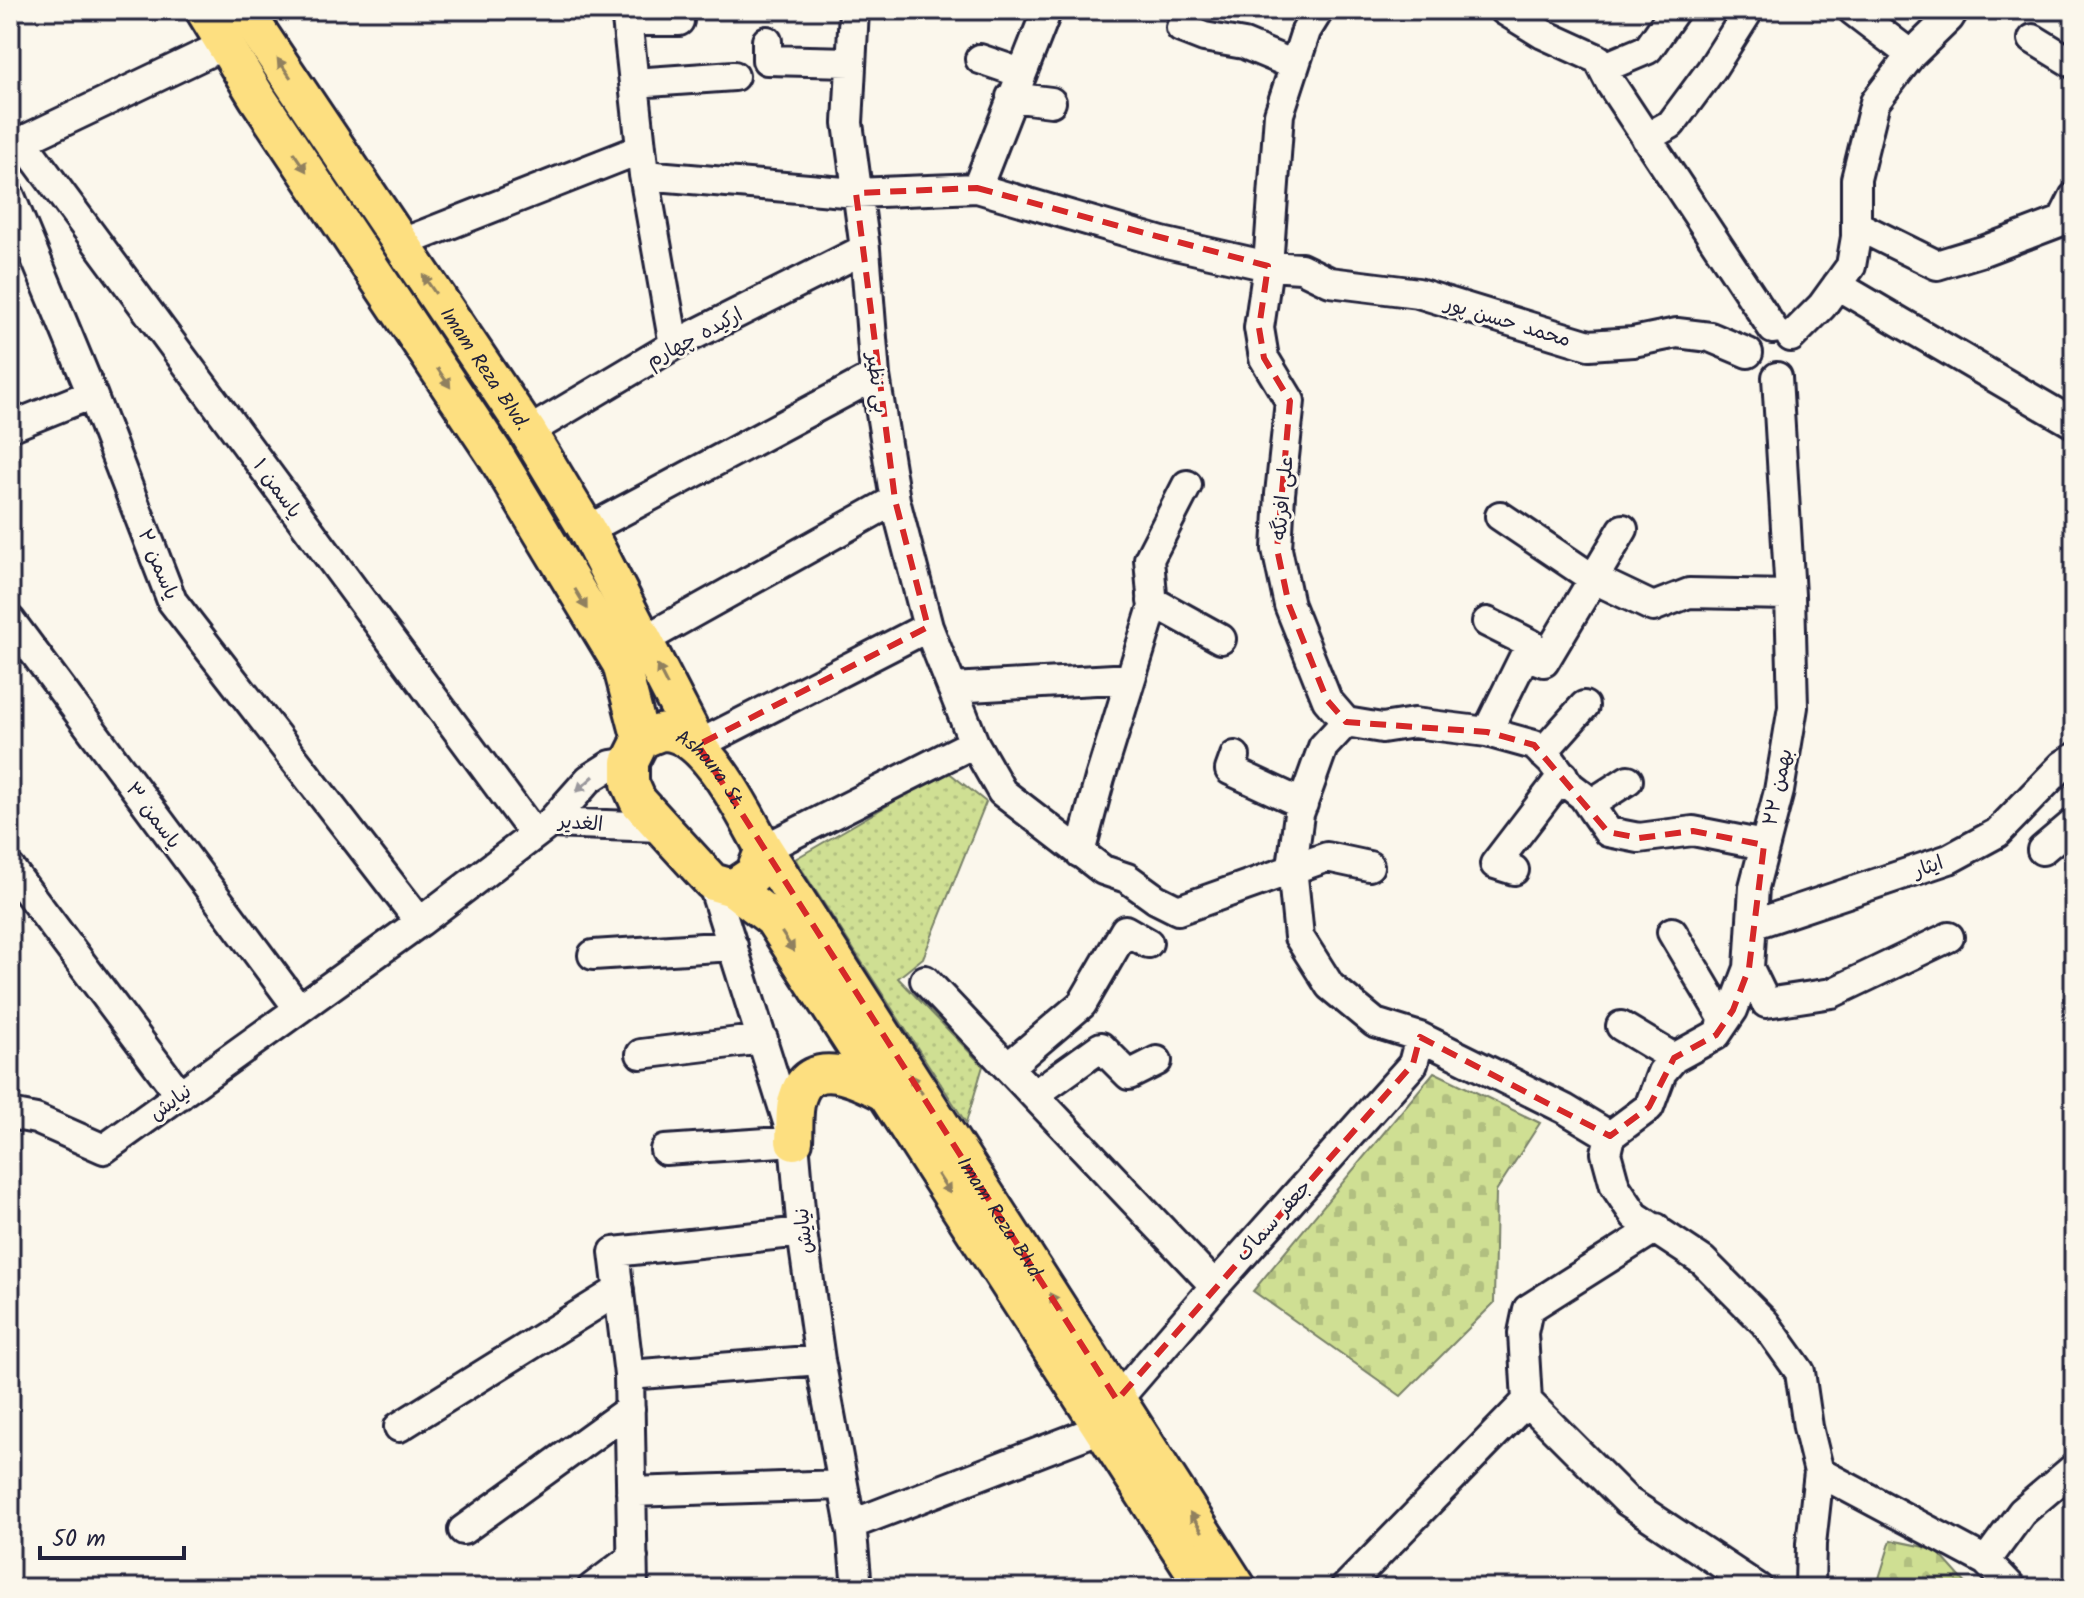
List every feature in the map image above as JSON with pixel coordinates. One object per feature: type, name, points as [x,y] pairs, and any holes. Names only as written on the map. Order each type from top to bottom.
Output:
[{"type":"main road","name":"Imam Reza Blvd.","points":[[204,10],[224,45],[486,441],[621,664],[635,751]]},
{"type":"main road","name":"Imam Reza Blvd.","points":[[250,19],[528,432],[587,530],[698,745]]},
{"type":"main road","points":[[224,45],[250,19]]},
{"type":"main road","name":"Ashoura St.","points":[[635,751],[665,732],[698,745],[734,795],[764,849]]},
{"type":"main road","points":[[635,751],[630,783],[638,801],[722,885],[754,874],[764,849]]},
{"type":"main road","name":"Imam Reza Blvd.","points":[[764,849],[1110,1414],[1205,1588]]},
{"type":"main road","name":"Imam Reza Blvd.","points":[[722,885],[773,919],[885,1093],[1110,1414],[1238,1588]]},
{"type":"main road","points":[[794,1141],[797,1097],[807,1080],[825,1071],[859,1080],[885,1093]]},
{"type":"street","name":"بی نظیر","points":[[854,10],[848,123],[865,249],[875,376],[895,500],[928,627],[974,743],[1002,792],[1103,870],[1127,878],[1178,910],[1292,867]]},
{"type":"street","points":[[977,188],[1047,10]]},
{"type":"street","name":"علی افرنگه","points":[[1319,10],[1306,31],[1279,114],[1268,266],[1259,328],[1264,358],[1290,401],[1277,549],[1289,605],[1327,700],[1346,722]]},
{"type":"street","points":[[1504,10],[1543,34],[1598,59],[1646,138],[1782,333],[1797,350],[1797,358],[1790,371],[1777,377],[1763,376],[1752,367],[1748,353],[1752,339],[1758,333],[1782,333],[1822,306],[1851,266],[1856,225],[1856,179],[1875,102],[1911,55],[1954,10]]},
{"type":"street","points":[[1603,68],[1648,49],[1675,10]]},
{"type":"street","points":[[1646,138],[1671,124],[1711,70],[1749,10]]},
{"type":"street","points":[[1852,10],[1911,55]]},
{"type":"street","points":[[674,345],[642,162],[627,16],[679,21]]},
{"type":"street","points":[[1181,28],[1204,37],[1244,44],[1294,65]]},
{"type":"street","points":[[2033,39],[2074,64]]},
{"type":"street","points":[[767,41],[767,60],[851,62]]},
{"type":"street","points":[[16,144],[224,45]]},
{"type":"street","points":[[980,59],[1016,85],[1051,102]]},
{"type":"street","points":[[634,83],[734,76]]},
{"type":"street","name":"یاسمن ۱","points":[[16,144],[542,828]]},
{"type":"street","points":[[402,243],[642,162]]},
{"type":"street","name":"محمد حسن پور","points":[[642,162],[856,193],[977,188],[1162,242],[1268,266],[1301,268],[1330,282],[1418,293],[1589,345],[1633,342],[1677,333],[1710,337],[1748,353]]},
{"type":"street","name":"یاسمن ۲","points":[[10,196],[92,394],[172,601],[420,922]]},
{"type":"street","points":[[1856,225],[1937,265],[2062,221],[2074,197]]},
{"type":"street","name":"ارکیده چهارم","points":[[528,432],[674,345],[865,249]]},
{"type":"street","points":[[1837,285],[2073,423]]},
{"type":"street","points":[[587,530],[875,376]]},
{"type":"street","name":"۲۲ بهمن","points":[[1674,1058],[1716,1035],[1733,1010],[1749,968],[1754,887],[1779,791],[1793,707],[1790,595],[1777,377]]},
{"type":"street","points":[[10,427],[92,394]]},
{"type":"street","points":[[1080,853],[1152,601],[1149,559],[1187,485]]},
{"type":"street","points":[[644,640],[895,500]]},
{"type":"street","points":[[1500,516],[1592,578],[1653,607],[1689,593],[1790,595]]},
{"type":"street","points":[[1525,655],[1544,662],[1623,529]]},
{"type":"street","points":[[1152,601],[1221,639]]},
{"type":"street","name":"یاسمن ۳","points":[[10,620],[299,1009]]},
{"type":"street","points":[[1487,622],[1531,644],[1487,732]]},
{"type":"street","points":[[698,745],[928,627]]},
{"type":"street","points":[[952,688],[1131,678]]},
{"type":"street","points":[[1542,753],[1584,706]]},
{"type":"street","points":[[1610,1136],[1565,1109],[1420,1037],[1375,1023],[1330,986],[1299,937],[1292,867],[1303,804],[1323,747],[1346,722],[1382,728],[1414,723],[1487,732],[1534,745],[1570,786],[1583,796],[1608,832],[1639,838],[1693,831],[1764,845]]},
{"type":"street","points":[[764,849],[974,743]]},
{"type":"street","name":"الغدیر","points":[[542,828],[589,779],[635,751]]},
{"type":"street","points":[[1235,756],[1230,770],[1303,804]]},
{"type":"street","name":"ایثار","points":[[1752,925],[1949,859],[1997,833],[2063,765],[2074,758]]},
{"type":"street","points":[[1514,870],[1495,864],[1563,775]]},
{"type":"street","points":[[1589,805],[1628,780]]},
{"type":"street","points":[[2042,850],[2074,823]]},
{"type":"street","name":"الغدیر","points":[[542,828],[661,827]]},
{"type":"street","name":"نیایش","points":[[10,1114],[36,1119],[104,1149],[420,922],[542,828]]},
{"type":"street","points":[[1292,867],[1327,857],[1369,866]]},
{"type":"street","points":[[10,868],[180,1095]]},
{"type":"street","name":"نیایش","points":[[722,885],[733,946],[794,1141],[802,1232],[820,1360],[850,1525],[857,1588]]},
{"type":"street","points":[[1008,1067],[1082,1004],[1125,930],[1148,943]]},
{"type":"street","points":[[1672,932],[1725,1021]]},
{"type":"street","points":[[1749,968],[1766,1003],[1832,993],[1949,937]]},
{"type":"street","points":[[593,955],[733,946]]},
{"type":"street","points":[[925,980],[1215,1286]]},
{"type":"street","points":[[1621,1026],[1674,1058],[1662,1072],[1649,1107],[1610,1136],[1606,1153],[1615,1186],[1635,1216],[1703,1261],[1765,1323],[1800,1372],[1808,1427],[1819,1472],[1811,1544],[1810,1588]]},
{"type":"street","name":"جعفر سماک","points":[[1110,1414],[1215,1286],[1413,1064],[1420,1037]]},
{"type":"street","points":[[641,1054],[763,1039]]},
{"type":"street","points":[[1034,1095],[1101,1047],[1129,1075],[1157,1061]]},
{"type":"street","points":[[665,1150],[794,1141]]},
{"type":"street","points":[[1656,1228],[1528,1309],[1523,1333],[1527,1401],[1627,1501],[1758,1588]]},
{"type":"street","points":[[633,1588],[629,1375],[614,1252],[802,1232]]},
{"type":"street","points":[[399,1427],[619,1290]]},
{"type":"street","points":[[629,1375],[820,1360]]},
{"type":"street","points":[[1345,1588],[1527,1401]]},
{"type":"street","points":[[463,1530],[630,1409]]},
{"type":"street","points":[[850,1525],[1110,1414]]},
{"type":"street","points":[[1986,1561],[2022,1512],[2074,1468]]},
{"type":"street","points":[[1819,1472],[1986,1561],[2012,1588]]},
{"type":"street","points":[[631,1492],[842,1485]]},
{"type":"street","points":[[592,1588],[633,1557]]},
{"type":"highlighted area","points":[[977,188],[1268,266],[1259,328],[1264,358],[1290,401],[1277,549],[1289,605],[1327,700],[1346,722],[1487,732],[1534,745],[1608,832],[1639,838],[1693,831],[1764,845],[1749,968],[1733,1010],[1716,1035],[1674,1058],[1649,1107],[1610,1136],[1420,1037],[1413,1064],[1117,1400],[698,745],[928,627],[895,500],[856,193]]},
{"type":"green space","points":[[947,771],[986,802],[923,958],[898,978],[983,1066],[966,1123],[795,859]]},
{"type":"green space","points":[[1434,1072],[1540,1123],[1496,1191],[1494,1303],[1401,1396],[1253,1291]]},
{"type":"green space","points":[[1891,1540],[1935,1549],[1970,1588],[1876,1588]]}]
